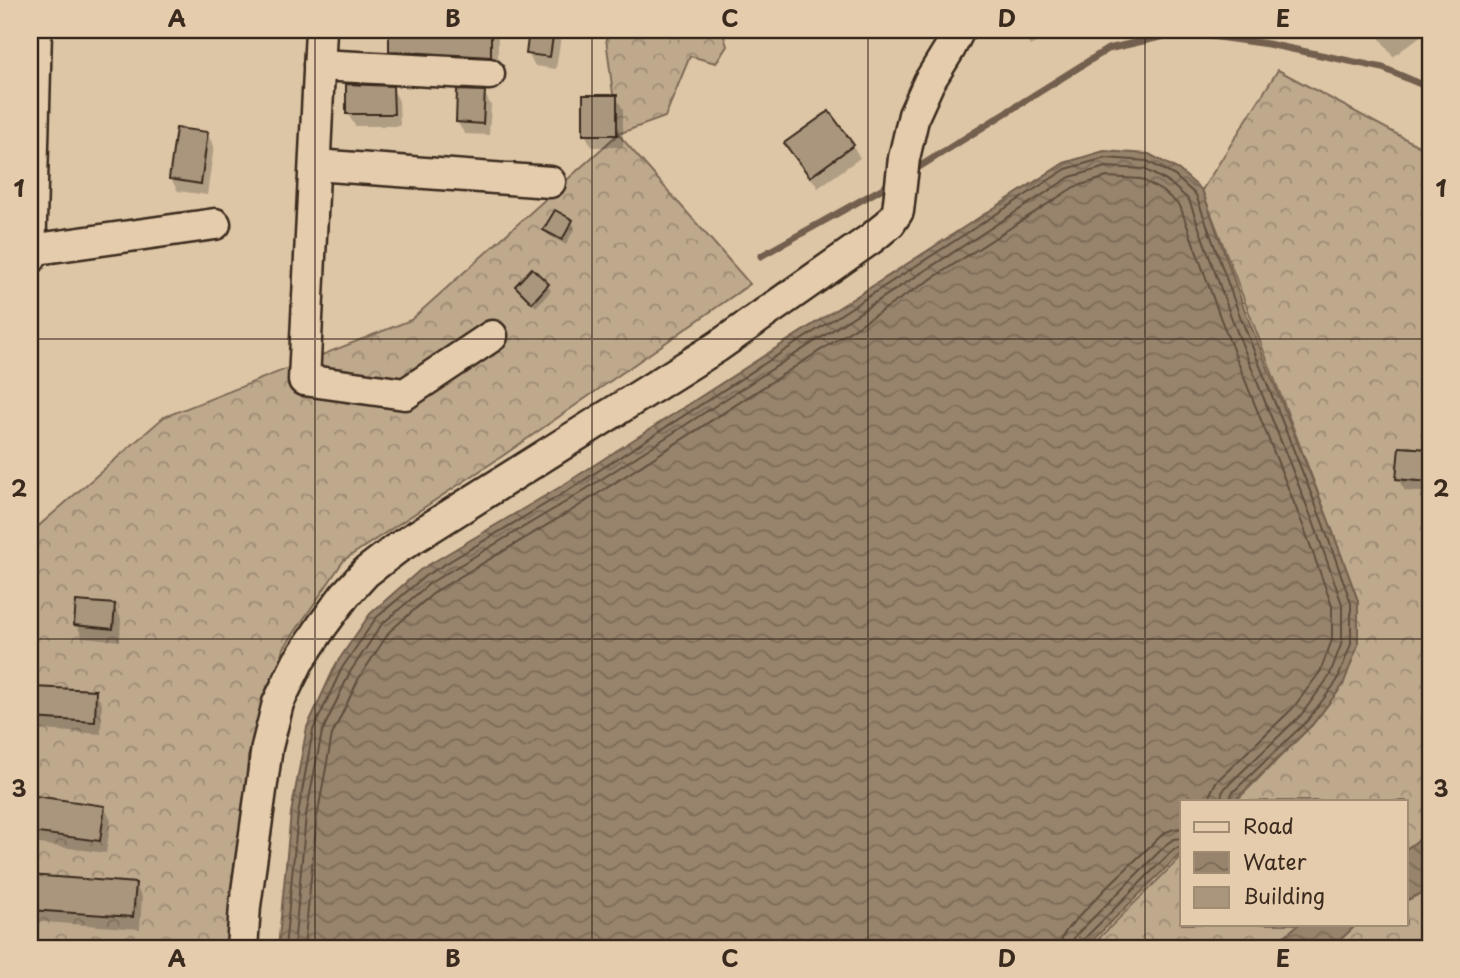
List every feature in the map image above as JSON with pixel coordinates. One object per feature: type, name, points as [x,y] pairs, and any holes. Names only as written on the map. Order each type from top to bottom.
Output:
[{"type":"street","points":[[30,259],[36,30]]},
{"type":"street","points":[[321,30],[304,380],[405,394],[492,337]]},
{"type":"street","points":[[242,948],[245,906],[267,747],[278,703],[298,662],[345,595],[366,572],[397,549],[717,347],[890,223],[898,211],[904,158],[914,115],[958,30]]},
{"type":"street","points":[[319,65],[489,74]]},
{"type":"street","points":[[315,165],[550,182]]},
{"type":"street","points":[[30,250],[215,224]]},
{"type":"green space","points":[[608,30],[722,30],[727,46],[716,63],[690,56],[665,117],[618,134],[606,38]]},
{"type":"green space","points":[[1278,70],[1430,152],[1430,832],[1408,848],[1408,800],[1237,800],[1312,725],[1343,685],[1358,601],[1202,190]]},
{"type":"green space","points":[[618,134],[750,284],[501,457],[344,560],[284,648],[248,757],[240,948],[30,948],[30,609],[34,530],[164,417],[411,320]]},
{"type":"green space","points":[[1180,858],[1180,926],[1297,926],[1271,948],[1089,948]]},
{"type":"green space","points":[[1430,885],[1430,948],[1331,948],[1355,926],[1408,926],[1408,897]]},
{"type":"water","points":[[1104,151],[1149,154],[1179,170],[1202,190],[1244,308],[1358,601],[1358,645],[1343,685],[1312,725],[1235,800],[1180,800],[1180,854],[1085,948],[278,948],[291,813],[307,727],[336,664],[370,614],[420,570],[560,487],[1064,163]]},
{"type":"water","points":[[1430,832],[1430,889],[1408,900],[1408,848]]},
{"type":"water","points":[[1297,926],[1355,926],[1332,948],[1271,948]]},
{"type":"building","points":[[389,30],[491,30],[491,57],[389,51]]},
{"type":"building","points":[[529,30],[554,30],[550,57],[526,54]]},
{"type":"building","points":[[346,84],[393,86],[394,114],[346,114]]},
{"type":"building","points":[[457,90],[485,91],[483,124],[456,122]]},
{"type":"building","points":[[583,95],[617,95],[617,135],[583,135]]},
{"type":"building","points":[[829,111],[854,145],[810,177],[784,143]]},
{"type":"building","points":[[176,128],[208,132],[201,184],[169,179]]},
{"type":"building","points":[[555,210],[573,220],[562,240],[543,230]]},
{"type":"building","points":[[532,268],[549,284],[532,303],[515,286]]},
{"type":"building","points":[[1399,447],[1430,449],[1430,482],[1396,479]]},
{"type":"building","points":[[76,601],[115,604],[113,629],[74,625]]},
{"type":"building","points":[[33,687],[96,690],[95,722],[32,718]]},
{"type":"building","points":[[35,796],[105,806],[100,841],[30,832]]},
{"type":"building","points":[[30,875],[136,883],[133,917],[30,910]]},
{"type":"waterway","points":[[911,172],[1108,49],[1182,32],[1268,44],[1383,68],[1430,88]]},
{"type":"waterway","points":[[761,256],[892,183]]}]
